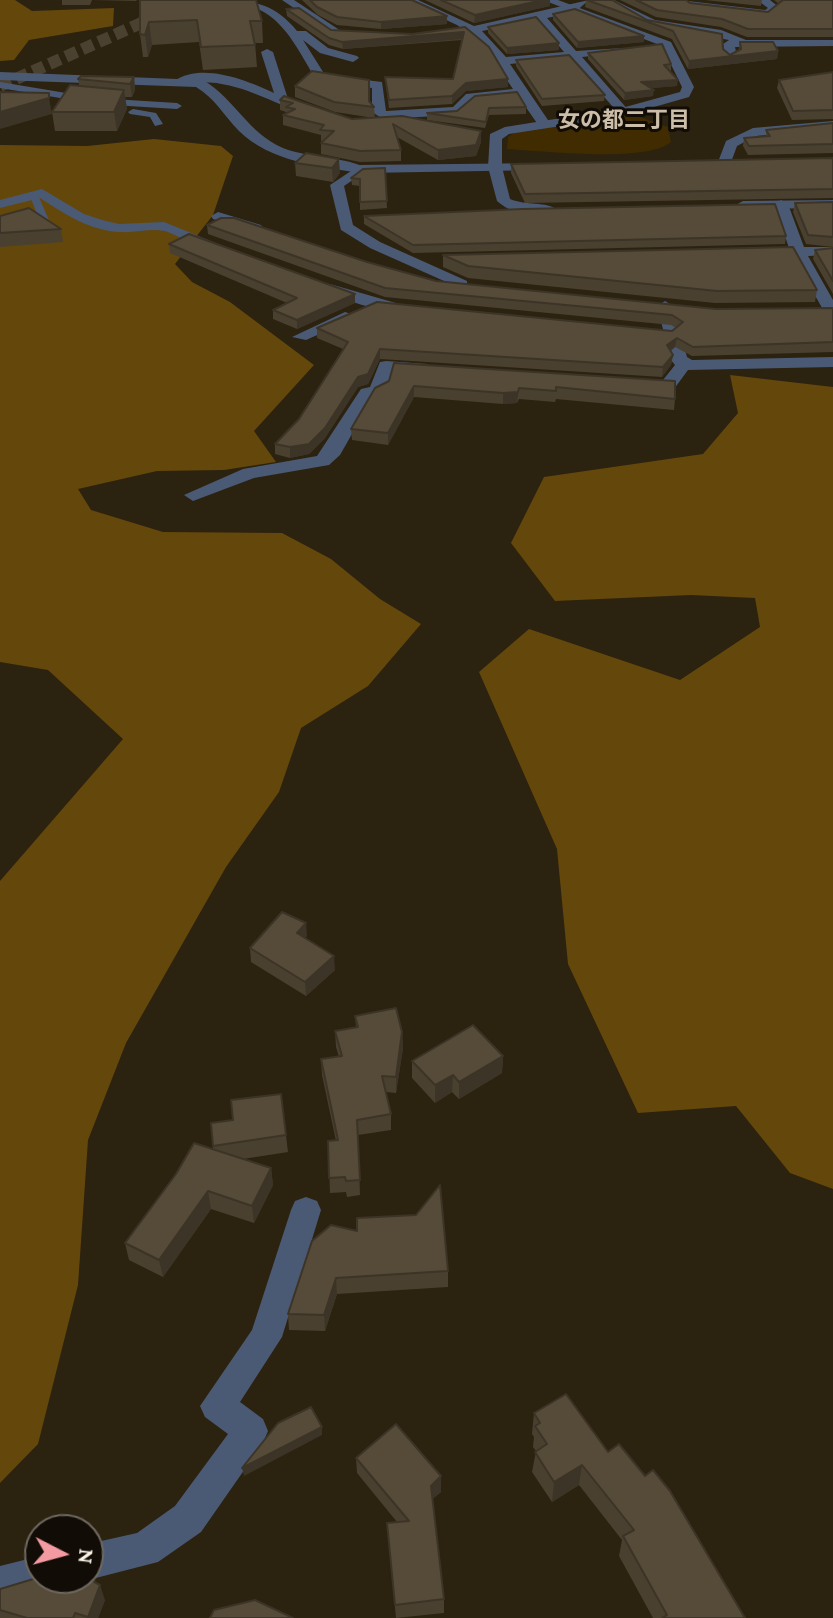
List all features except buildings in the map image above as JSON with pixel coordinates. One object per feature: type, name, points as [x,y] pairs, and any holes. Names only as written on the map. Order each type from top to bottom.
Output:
[{"type":"street","points":[[228,0],[269,8],[302,41],[321,78],[378,85],[378,112],[396,121],[432,127]]},
{"type":"street","points":[[287,0],[331,31],[345,31]]},
{"type":"street","points":[[408,0],[469,28],[503,61],[519,92],[544,123]]},
{"type":"street","points":[[548,0],[669,46],[688,87],[685,94],[624,112],[544,123],[488,136],[504,201],[511,216],[567,210]]},
{"type":"street","points":[[440,31],[571,10],[584,0]]},
{"type":"street","points":[[607,0],[632,16],[657,24],[715,30],[738,42]]},
{"type":"street","points":[[684,0],[690,5],[767,14],[775,8],[762,0]]},
{"type":"street","points":[[731,56],[729,44],[776,29],[767,14]]},
{"type":"street","points":[[539,16],[624,112]]},
{"type":"street","points":[[289,29],[299,30],[324,51],[353,58]]},
{"type":"street","points":[[630,30],[702,34],[738,42],[833,43]]},
{"type":"street","points":[[642,48],[669,46]]},
{"type":"street","points":[[503,61],[628,50]]},
{"type":"street","points":[[267,52],[282,99]]},
{"type":"street","points":[[0,76],[180,81],[205,77],[282,99],[330,118]]},
{"type":"street","points":[[180,81],[210,89],[242,126],[265,146],[315,162],[360,169],[557,166]]},
{"type":"street","points":[[382,115],[457,111],[470,97],[519,92]]},
{"type":"street","points":[[359,126],[396,121]]},
{"type":"street","points":[[725,162],[731,144],[775,122],[833,125]]},
{"type":"street","points":[[710,162],[741,162]]},
{"type":"street","points":[[360,169],[337,185],[351,218],[346,227],[404,267],[470,285]]},
{"type":"street","points":[[0,204],[42,193],[79,217],[99,224],[119,228],[164,226],[228,251]]},
{"type":"street","points":[[781,204],[798,252],[827,310]]},
{"type":"street","points":[[735,206],[833,204]]},
{"type":"street","points":[[218,216],[272,233]]},
{"type":"street","points":[[752,253],[833,251]]},
{"type":"street","points":[[404,267],[454,259]]},
{"type":"street","points":[[305,280],[377,303],[428,311]]},
{"type":"street","points":[[300,337],[377,303]]},
{"type":"street","points":[[664,306],[664,332],[679,360],[685,363],[833,362]]},
{"type":"street","points":[[621,382],[668,385],[685,363]]},
{"type":"street","points":[[193,495],[250,473],[323,461],[331,455],[367,393],[377,391],[386,366],[449,370]]},
{"type":"street","points":[[104,1558],[145,1549],[188,1519],[251,1431],[217,1406],[266,1337],[306,1210]]},
{"type":"street","points":[[0,1584],[24,1578]]},
{"type":"lane","points":[[0,85],[96,101],[177,106]]},
{"type":"lane","points":[[0,94],[153,115],[158,124]]},
{"type":"lane","points":[[33,195],[46,225]]},
{"type":"shaded area","points":[[0,0],[15,0],[32,11],[114,8],[113,26],[29,40],[14,60],[0,61]]},
{"type":"shaded area","points":[[631,114],[668,127],[671,142],[658,148],[618,154],[507,149],[508,137],[519,130]]},
{"type":"shaded area","points":[[154,139],[221,146],[233,156],[213,215],[175,264],[192,282],[230,302],[314,365],[254,431],[276,462],[224,470],[157,471],[78,489],[91,510],[163,532],[282,533],[331,559],[380,599],[421,624],[368,686],[301,728],[279,792],[226,867],[126,1043],[88,1140],[78,1285],[38,1444],[0,1483],[0,881],[123,739],[48,670],[0,662],[0,145],[87,146]]},
{"type":"shaded area","points":[[730,375],[833,387],[833,1189],[790,1173],[736,1106],[638,1113],[568,964],[557,849],[479,672],[529,629],[680,680],[760,627],[755,598],[691,595],[555,601],[511,543],[544,477],[703,454],[738,413]]},
{"type":"tunnel","points":[[0,86],[193,0]]},
{"type":"district","name":"女の都二丁目","points":[[624,120]]}]
